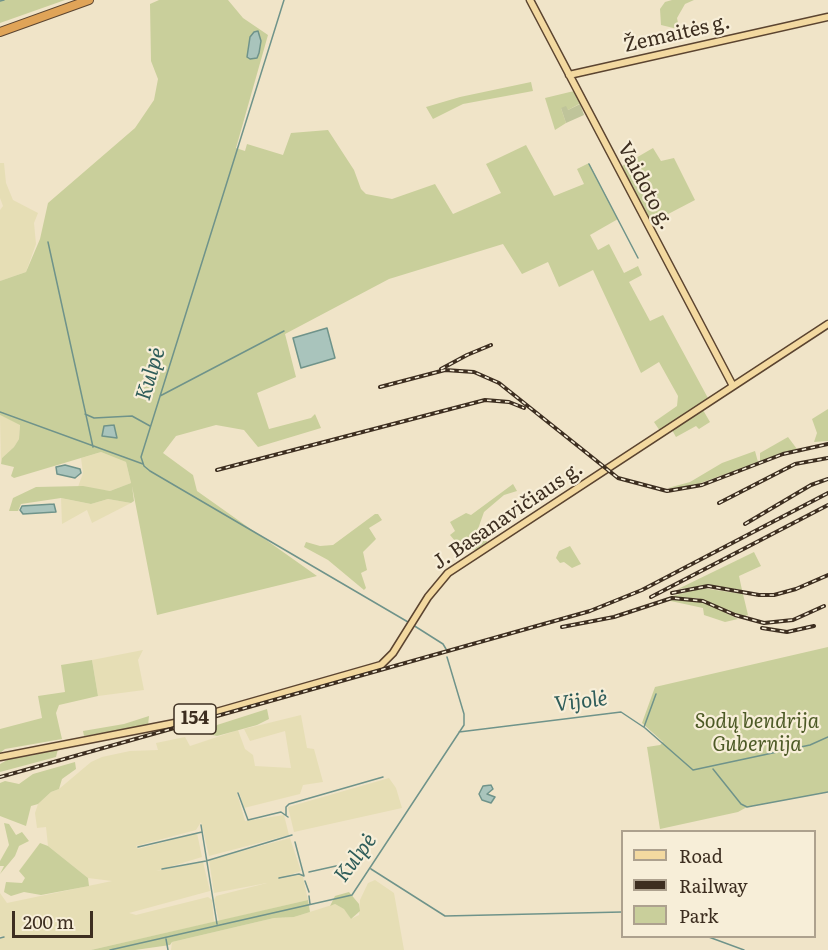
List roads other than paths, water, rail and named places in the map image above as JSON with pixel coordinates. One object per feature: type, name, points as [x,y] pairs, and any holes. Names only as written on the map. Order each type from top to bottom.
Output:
[{"type":"highway","points":[[0,32],[89,0]]},
{"type":"main road","name":"Vaidoto g.","points":[[530,0],[733,386]]},
{"type":"main road","name":"Žemaitės g.","points":[[569,75],[828,17]]},
{"type":"main road","name":"J. Basanavičiaus g.","points":[[0,757],[185,721],[372,669],[393,653],[412,618],[448,573],[828,324]]},
{"type":"water","points":[[258,31],[261,41],[259,53],[257,58],[250,59],[247,57],[250,37]]},
{"type":"water","points":[[327,328],[335,358],[301,368],[293,338]]},
{"type":"water","points":[[114,425],[117,438],[102,436],[104,426]]},
{"type":"water","points":[[65,465],[80,469],[81,473],[75,478],[57,474],[56,467]]},
{"type":"water","points":[[54,504],[56,512],[23,514],[20,510],[22,506]]},
{"type":"water","points":[[491,785],[493,789],[487,794],[495,797],[491,803],[482,800],[479,794],[483,786]]},
{"type":"waterway","points":[[0,1],[4,0]]},
{"type":"waterway","name":"Kulpė","points":[[284,0],[141,457],[144,466],[150,471],[408,622]]},
{"type":"waterway","points":[[589,164],[638,258]]},
{"type":"waterway","points":[[48,242],[93,447]]},
{"type":"waterway","points":[[160,396],[284,331]]},
{"type":"waterway","points":[[0,412],[143,464]]},
{"type":"waterway","points":[[85,414],[94,418],[132,416],[150,426]]},
{"type":"waterway","name":"Kulpė","points":[[413,625],[443,644],[446,649]]},
{"type":"waterway","name":"Kulpė","points":[[110,950],[352,895],[464,725],[464,714],[447,657]]},
{"type":"waterway","points":[[644,727],[656,694]]},
{"type":"waterway","name":"Vijolė","points":[[459,732],[621,712],[645,728],[693,770],[810,745],[828,737]]},
{"type":"waterway","points":[[713,769],[741,804],[747,807],[828,792]]},
{"type":"waterway","points":[[286,815],[286,807],[289,804],[383,777]]},
{"type":"waterway","points":[[238,793],[248,820],[281,812],[288,817]]},
{"type":"waterway","points":[[201,825],[217,924]]},
{"type":"waterway","points":[[138,847],[202,832]]},
{"type":"waterway","points":[[162,869],[206,861],[292,835]]},
{"type":"waterway","points":[[279,878],[299,874],[304,876],[295,842]]},
{"type":"waterway","points":[[309,872],[345,864]]},
{"type":"waterway","points":[[371,869],[445,916],[621,912]]},
{"type":"waterway","points":[[305,881],[309,892]]},
{"type":"waterway","points":[[309,896],[310,904]]},
{"type":"waterway","points":[[0,938],[4,937]]},
{"type":"waterway","points":[[711,938],[744,950]]},
{"type":"waterway","points":[[166,939],[168,950]]},
{"type":"railway","points":[[441,369],[491,345]]},
{"type":"railway","points":[[380,387],[445,370],[474,372],[499,383],[618,478],[667,491],[702,485],[783,454],[828,444]]},
{"type":"railway","points":[[217,470],[485,400],[509,402],[524,408]]},
{"type":"railway","points":[[719,503],[795,464],[828,458]]},
{"type":"railway","points":[[745,524],[811,485],[828,479]]},
{"type":"railway","points":[[0,777],[590,611],[642,590],[828,493]]},
{"type":"railway","points":[[651,597],[828,505]]},
{"type":"railway","points":[[672,593],[708,586],[759,595],[774,595],[796,589],[828,575]]},
{"type":"railway","points":[[562,627],[614,617],[672,598],[703,601],[735,615],[764,623],[793,620],[824,606]]},
{"type":"railway","points":[[762,628],[787,632],[814,626]]},
{"type":"park label","name":"Sodų bendrija Gubernija","points":[[757,734]]}]
